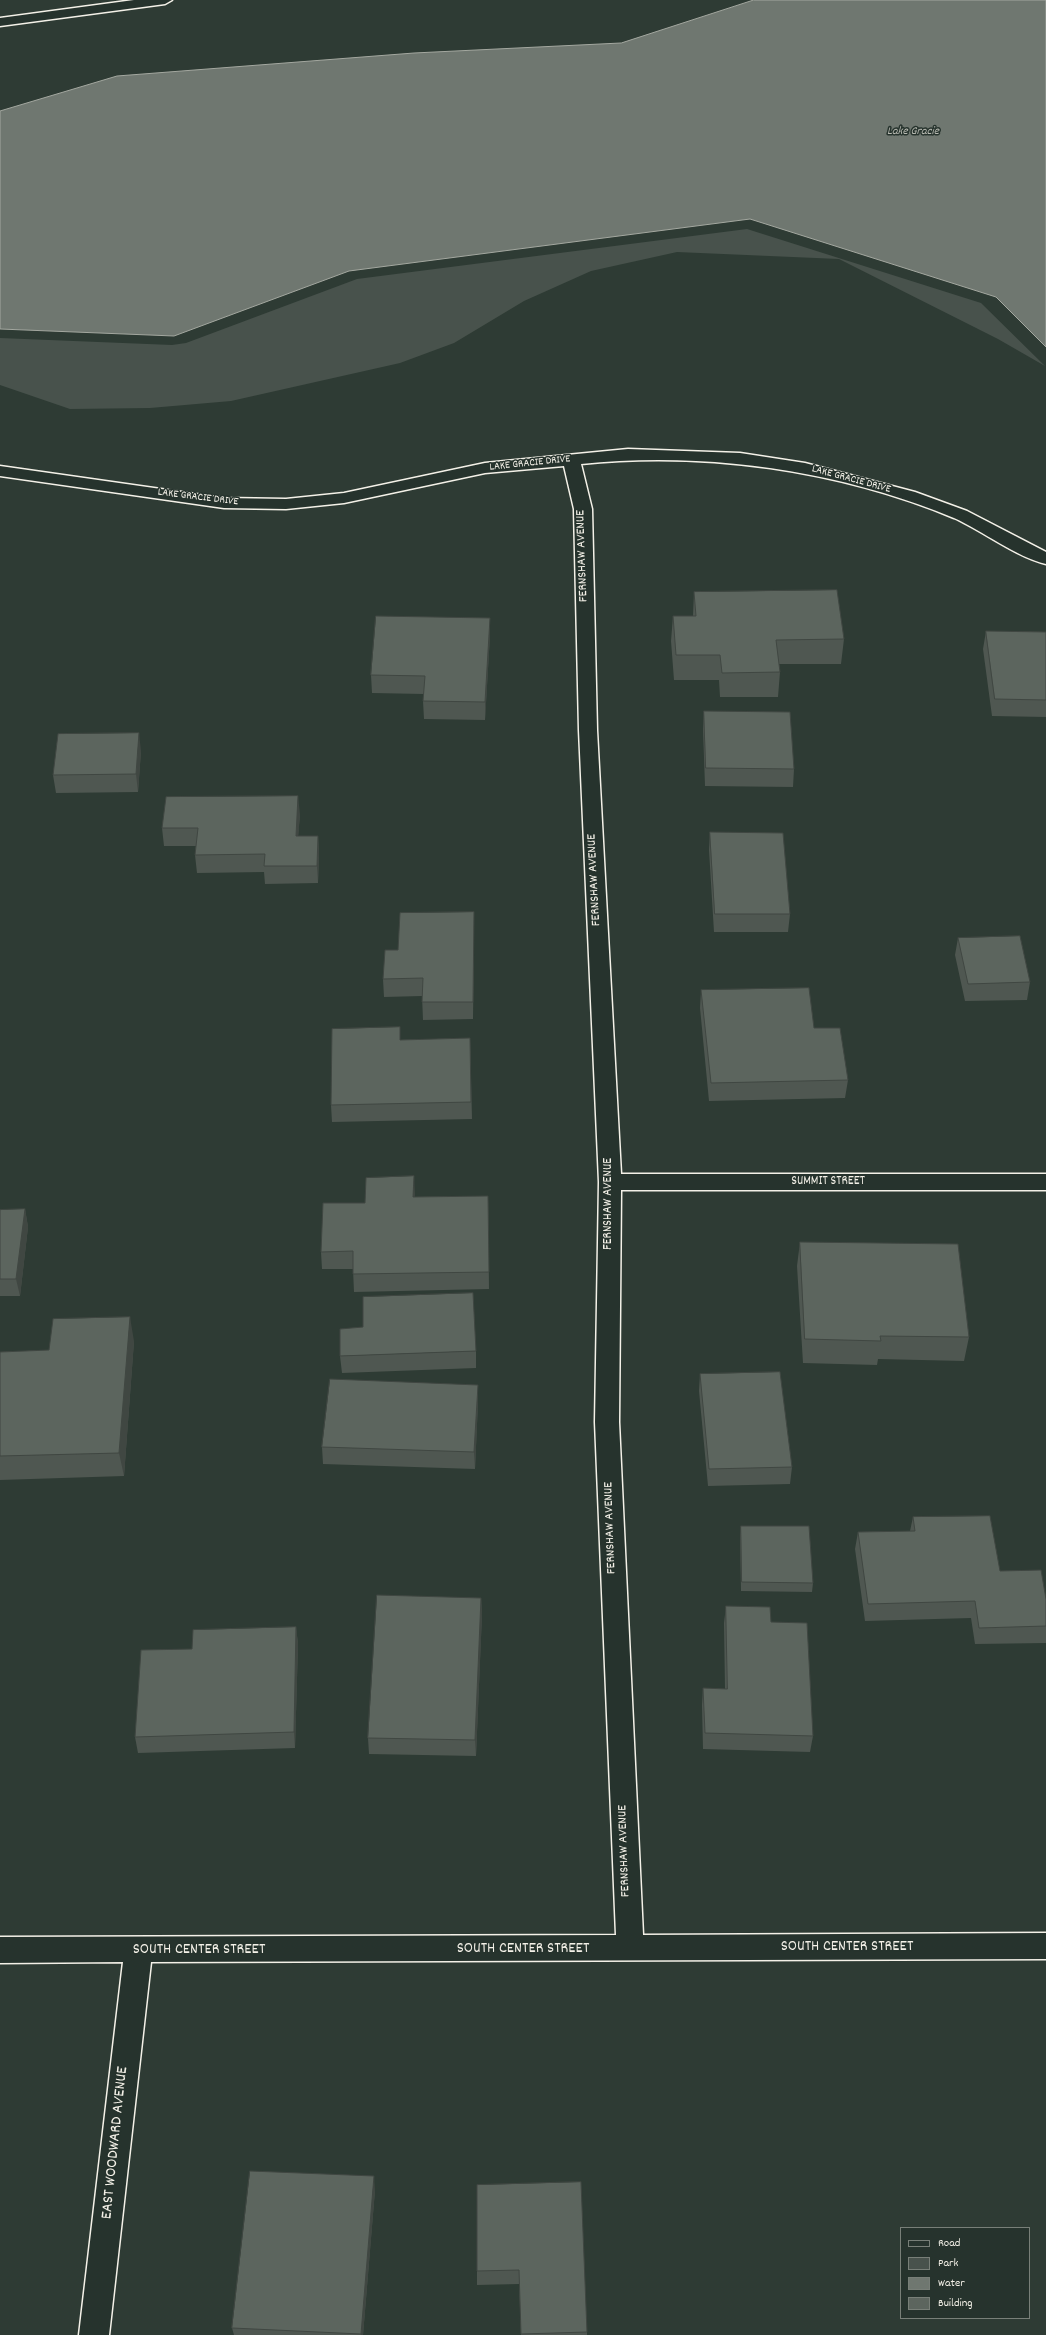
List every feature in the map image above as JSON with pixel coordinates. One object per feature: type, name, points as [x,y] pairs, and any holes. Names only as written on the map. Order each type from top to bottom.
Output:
[{"type":"street","points":[[0,22],[165,0]]},
{"type":"street","name":"LAKE GRACIE DRIVE","points":[[0,471],[224,503],[286,504],[344,498],[485,468],[628,454],[740,458],[805,468],[909,496],[953,512],[1046,559]]},
{"type":"street","name":"FERNSHAW AVENUE","points":[[571,460],[583,509],[588,730],[610,1182],[607,1422],[630,1949]]},
{"type":"street","name":"SUMMIT STREET","points":[[610,1182],[1046,1182]]},
{"type":"street","name":"SOUTH CENTER STREET","points":[[0,1950],[138,1951],[1046,1946]]},
{"type":"street","name":"EAST WOODWARD AVENUE","points":[[94,2335],[138,1951]]},
{"type":"green space","points":[[747,229],[981,303],[1045,366],[998,339],[839,259],[677,252],[591,271],[524,301],[454,343],[400,363],[231,401],[150,408],[70,409],[0,385],[0,338],[172,345],[186,343],[357,279]]},
{"type":"water","name":"Lake Gracie","points":[[754,0],[1046,0],[1046,347],[996,297],[750,219],[349,271],[174,336],[0,329],[0,111],[117,76],[414,53],[621,43]]},
{"type":"building","points":[[837,590],[844,639],[776,640],[780,672],[722,673],[720,655],[676,655],[673,616],[696,616],[694,592]]},
{"type":"building","points":[[376,616],[490,618],[485,702],[423,701],[425,676],[371,675]]},
{"type":"building","points":[[986,631],[1046,632],[1046,700],[995,699]]},
{"type":"building","points":[[704,711],[790,712],[794,769],[706,768]]},
{"type":"building","points":[[139,733],[136,774],[53,775],[58,734]]},
{"type":"building","points":[[298,796],[296,836],[318,836],[317,866],[264,866],[265,854],[195,855],[198,828],[162,828],[166,797]]},
{"type":"building","points":[[710,832],[783,833],[790,914],[715,914]]},
{"type":"building","points":[[474,912],[473,1002],[422,1002],[423,978],[383,979],[385,950],[398,950],[400,913]]},
{"type":"building","points":[[1020,936],[1030,982],[968,984],[958,938]]},
{"type":"building","points":[[809,988],[814,1028],[840,1028],[848,1080],[711,1083],[701,990]]},
{"type":"building","points":[[400,1027],[400,1040],[470,1038],[471,1102],[331,1105],[332,1029]]},
{"type":"building","points":[[414,1176],[413,1197],[488,1196],[489,1272],[353,1274],[353,1251],[321,1252],[323,1203],[365,1203],[366,1178]]},
{"type":"building","points":[[25,1209],[16,1279],[0,1279],[0,1210]]},
{"type":"building","points":[[800,1242],[958,1244],[969,1337],[880,1336],[881,1341],[805,1339]]},
{"type":"building","points":[[473,1293],[476,1351],[340,1356],[340,1329],[363,1327],[363,1297]]},
{"type":"building","points":[[130,1317],[119,1453],[0,1456],[0,1352],[49,1350],[53,1319]]},
{"type":"building","points":[[780,1372],[792,1467],[709,1469],[700,1374]]},
{"type":"building","points":[[330,1379],[478,1385],[474,1452],[322,1447]]},
{"type":"building","points":[[990,1516],[1000,1571],[1041,1570],[1046,1599],[1046,1626],[979,1628],[975,1601],[868,1604],[858,1532],[915,1531],[913,1517]]},
{"type":"building","points":[[741,1526],[809,1526],[813,1583],[742,1582]]},
{"type":"building","points":[[377,1595],[481,1598],[475,1740],[368,1738]]},
{"type":"building","points":[[726,1606],[770,1607],[771,1622],[807,1623],[813,1736],[705,1733],[703,1688],[727,1689]]},
{"type":"building","points":[[296,1627],[294,1732],[135,1737],[141,1650],[192,1649],[193,1630]]},
{"type":"building","points":[[250,2171],[374,2176],[361,2334],[232,2328]]},
{"type":"building","points":[[581,2182],[587,2332],[521,2334],[519,2270],[477,2271],[477,2185]]}]
